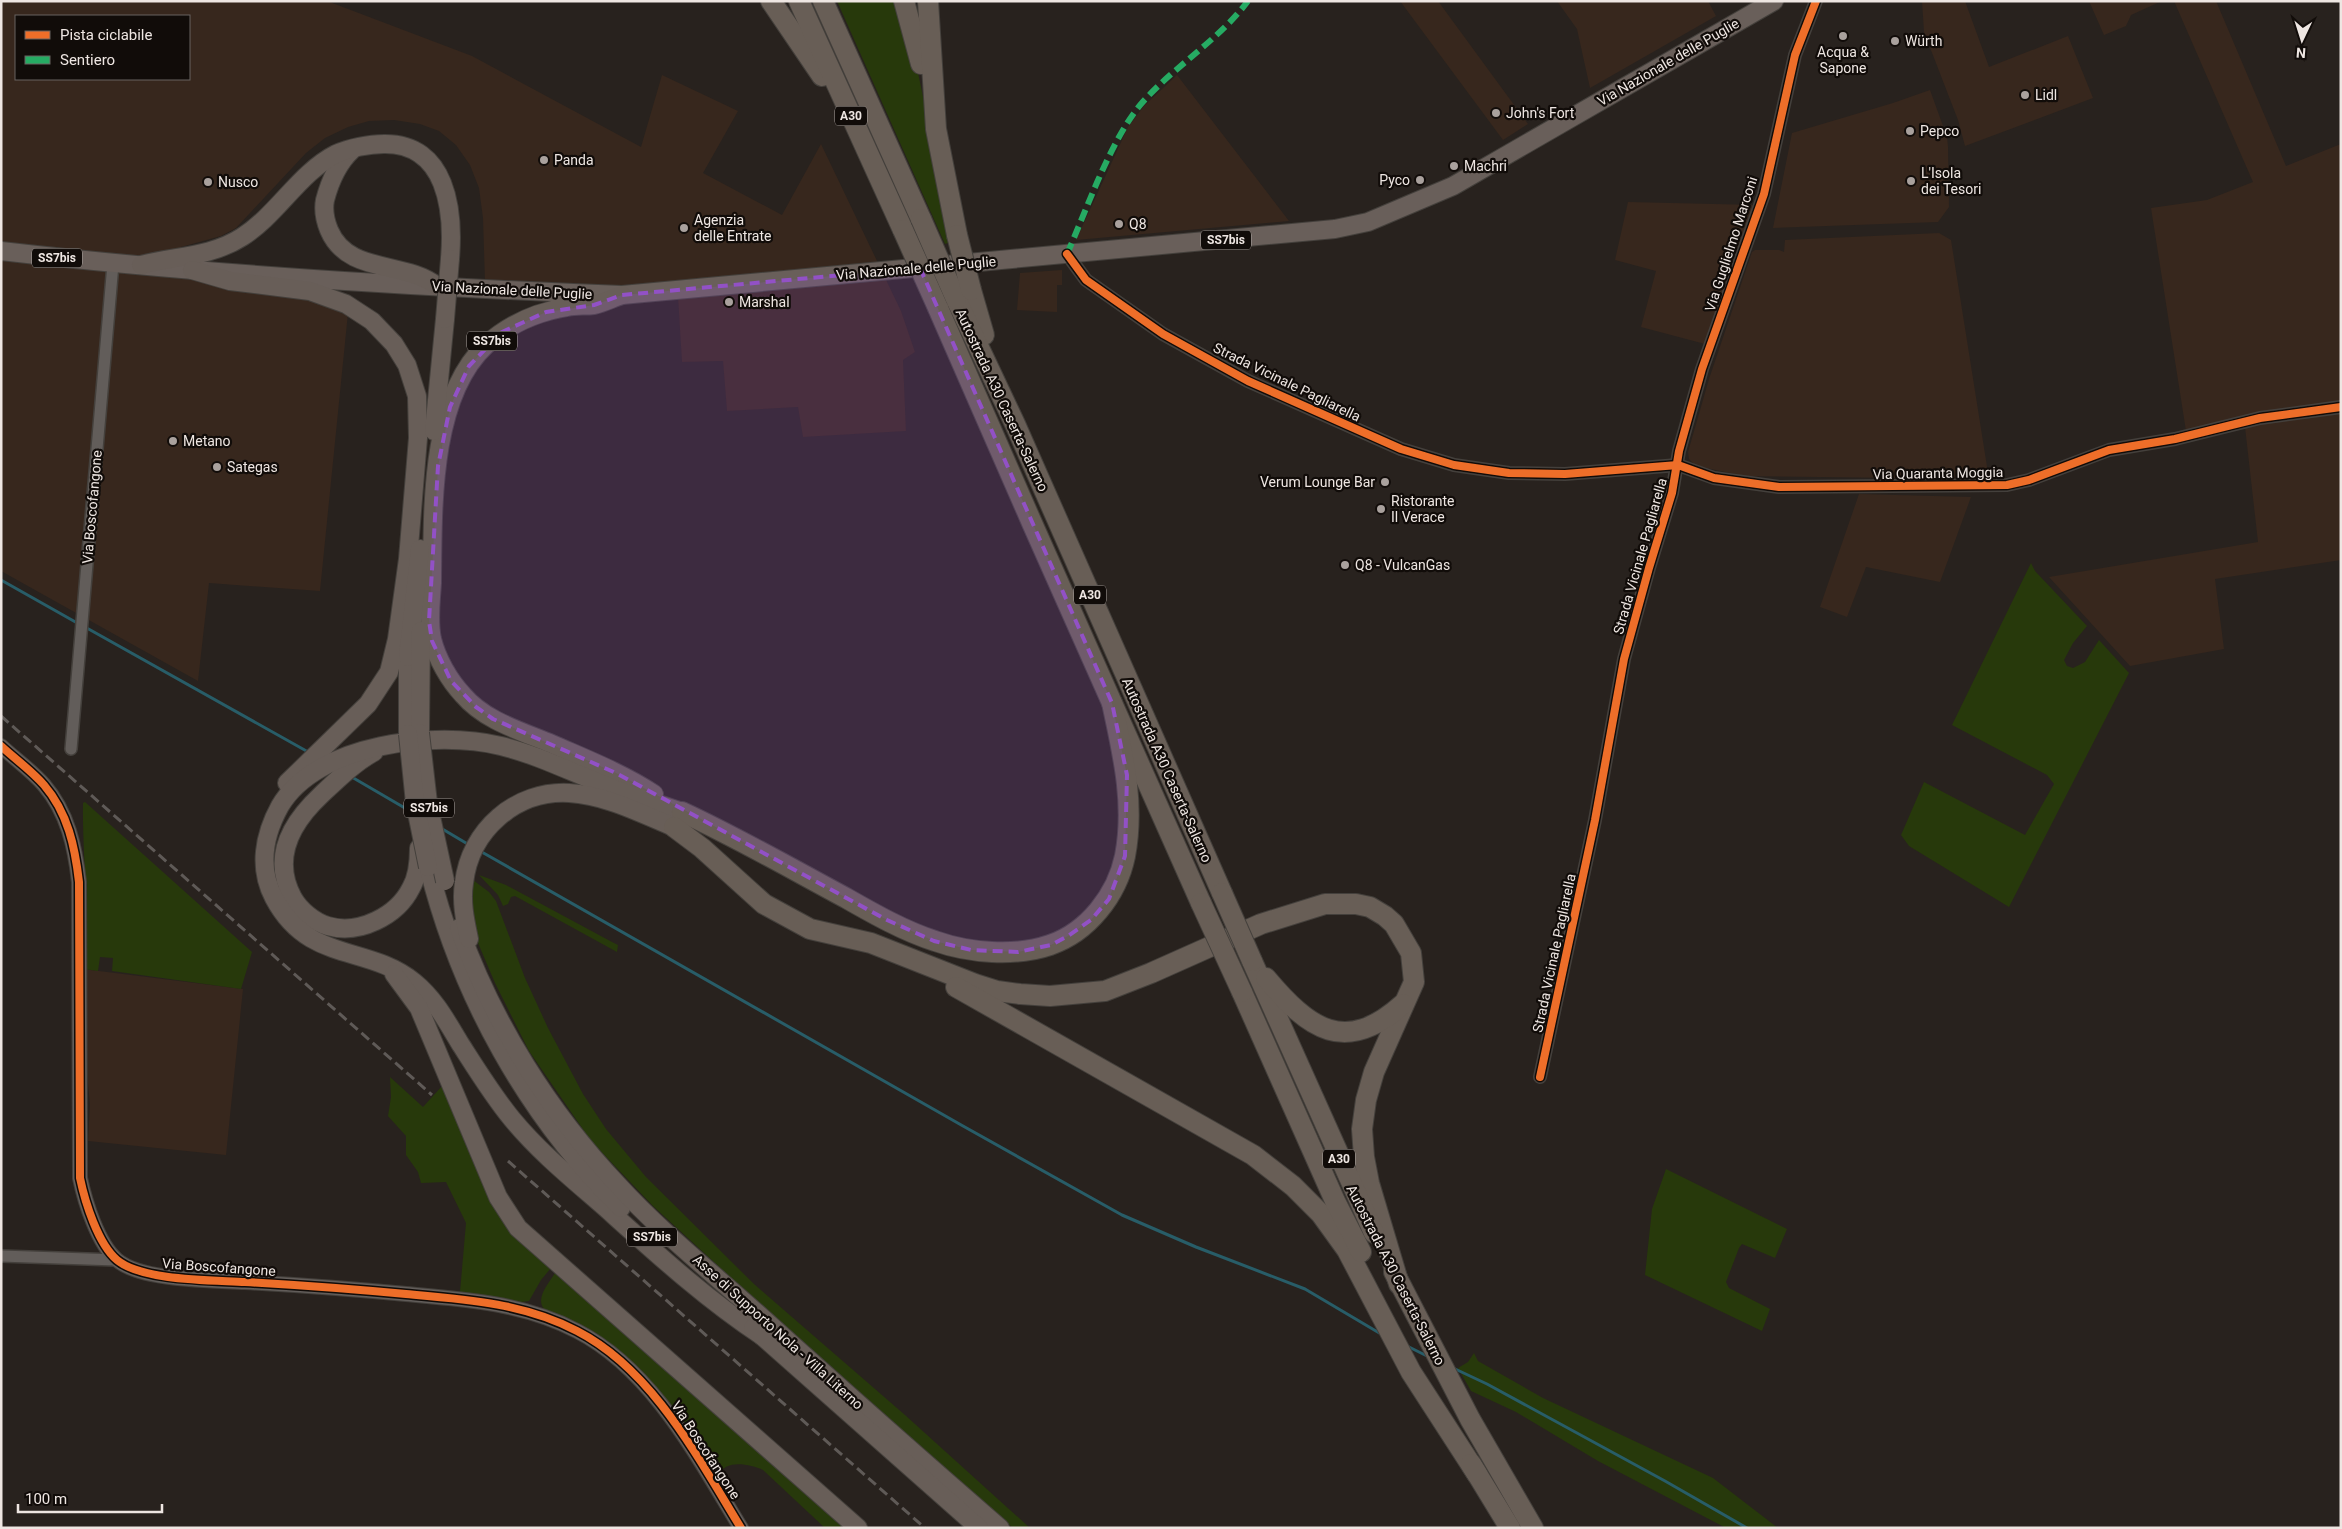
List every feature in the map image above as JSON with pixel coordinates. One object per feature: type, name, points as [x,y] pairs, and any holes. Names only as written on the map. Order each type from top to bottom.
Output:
[{"type":"highway","points":[[771,1],[855,124]]},
{"type":"highway","name":"Autostrada A30 Caserta-Salerno","points":[[799,1],[903,230],[955,299],[1002,397],[1355,1195],[1470,1419],[1533,1528]]},
{"type":"highway","name":"Autostrada A30 Caserta-Salerno","points":[[823,1],[955,299],[1112,703],[1335,1201],[1381,1303],[1418,1374],[1510,1528]]},
{"type":"highway","points":[[904,1],[916,37],[957,235],[955,299]]},
{"type":"highway","points":[[928,1],[936,129]]},
{"type":"highway","name":"SS7bis","points":[[140,265],[174,256],[200,255],[224,247],[243,237],[314,171],[336,154],[376,144],[391,144],[418,152],[432,164],[444,189],[448,203],[451,229],[450,259],[436,421],[408,657]]},
{"type":"highway","name":"SS7bis","points":[[353,150],[344,157],[336,171],[328,188],[324,205],[325,221],[337,244],[351,256],[366,263],[428,279],[437,286]]},
{"type":"highway","name":"SS7bis","points":[[192,270],[230,281],[310,291],[327,296],[360,312],[384,332],[407,365],[413,380],[419,417],[408,559],[408,657]]},
{"type":"highway","name":"SS7bis","points":[[430,559],[438,466],[450,407],[457,386],[469,366],[485,347],[502,332],[525,319],[569,306],[594,305],[622,295]]},
{"type":"highway","name":"SS7bis","points":[[436,421],[438,466]]},
{"type":"highway","points":[[408,559],[397,639],[389,672],[368,704],[322,748],[294,783],[282,802],[265,844],[265,869],[268,883],[279,906],[299,931],[330,949],[373,962],[406,976],[426,992],[498,1102],[534,1143],[688,1282],[762,1336]]},
{"type":"highway","points":[[430,559],[432,582],[429,621],[432,641],[440,661],[463,696],[493,719],[601,766],[647,789],[678,819],[702,848],[764,904],[810,929],[871,943],[997,991],[1050,996],[1105,991],[1144,976],[1261,924],[1325,904],[1341,902],[1370,907],[1385,916],[1398,929],[1411,952],[1414,982],[1374,1072],[1366,1100],[1362,1129],[1369,1183],[1400,1284]]},
{"type":"highway","name":"Asse di Supporto Nola - Villa Literno","points":[[430,559],[426,581],[410,737],[428,803],[445,882],[460,930],[478,974],[508,1034],[538,1084],[567,1126],[618,1186],[823,1373],[1000,1528]]},
{"type":"highway","name":"Asse di Supporto Nola - Villa Literno","points":[[408,657],[411,779],[424,865],[474,1000],[513,1070],[555,1132],[609,1196],[762,1336],[980,1528]]},
{"type":"highway","points":[[424,865],[402,902],[376,921],[349,928],[336,928],[316,920],[296,903],[284,879],[283,854],[291,830],[342,765],[361,750],[410,737],[498,745],[533,756],[678,819],[754,847],[887,920],[934,941],[971,950],[1018,952],[1051,945],[1091,920],[1109,898],[1118,879],[1125,856],[1127,775],[1112,703]]},
{"type":"highway","points":[[294,783],[342,765]]},
{"type":"highway","points":[[478,974],[464,917],[464,882],[472,851],[490,825],[512,806],[544,794],[568,793],[678,819]]},
{"type":"highway","points":[[887,920],[918,950],[953,974]]},
{"type":"highway","points":[[912,959],[967,993],[1252,1156],[1293,1186],[1321,1214],[1381,1303]]},
{"type":"highway","points":[[1252,961],[1294,1010],[1323,1028],[1341,1031],[1360,1030],[1374,1026],[1408,999]]},
{"type":"highway","points":[[373,962],[393,974],[420,1008],[498,1197],[518,1228],[858,1528]]},
{"type":"main road","name":"Via Nazionale delle Puglie","points":[[1,251],[113,264],[192,270],[531,292],[622,295],[1335,229],[1368,222],[1452,186],[1774,1]]},
{"type":"street","name":"Via Guglielmo Marconi","points":[[1678,465],[1679,451],[1702,369],[1764,194],[1795,55],[1816,1]]},
{"type":"street","name":"Strada Vicinale Pagliarella","points":[[1067,254],[1086,280],[1162,334],[1248,381],[1401,449],[1454,465],[1509,473],[1565,474],[1678,465],[1624,659],[1595,820],[1540,1076]]},
{"type":"street","name":"Via Boscofangone","points":[[71,749],[113,264]]},
{"type":"street","name":"Via Quaranta Moggia","points":[[1678,465],[1714,478],[1779,487],[2007,486],[2030,480],[2109,450],[2175,438],[2260,418],[2341,407]]},
{"type":"street","points":[[1,746],[44,786],[64,816],[72,837],[79,882],[80,1178],[85,1203],[95,1226],[116,1260]]},
{"type":"street","points":[[1,1256],[116,1260]]},
{"type":"street","name":"Via Boscofangone","points":[[116,1260],[149,1273],[484,1301],[520,1308],[578,1331],[602,1346],[648,1388],[741,1528]]},
{"type":"highlighted area","points":[[920,268],[1112,703],[1127,775],[1125,856],[1109,899],[1091,920],[1068,936],[1051,945],[1018,952],[971,950],[934,941],[887,920],[616,773],[493,719],[476,707],[451,681],[432,641],[429,621],[438,466],[450,407],[469,366],[502,332],[546,312],[594,305],[622,295]]},
{"type":"shaded area","points":[[1,1],[327,1],[472,56],[641,147],[662,75],[738,111],[703,173],[782,215],[821,144],[901,311],[915,352],[903,360],[906,431],[803,437],[798,407],[727,411],[723,361],[682,362],[677,281],[597,287],[485,282],[483,218],[479,188],[470,165],[456,145],[439,131],[420,124],[394,120],[369,121],[348,127],[325,138],[306,153],[236,228],[221,236],[181,247],[189,276],[329,302],[348,313],[320,591],[209,583],[198,681],[1,571]]},
{"type":"shaded area","points":[[1400,1],[1438,1],[1528,124],[1503,140]]},
{"type":"shaded area","points":[[1557,1],[1708,1],[1716,16],[1590,88],[1577,29]]},
{"type":"shaded area","points":[[1922,1],[1965,1],[1989,67],[2068,36],[2093,98],[1965,146],[1958,120],[1924,32]]},
{"type":"shaded area","points":[[2089,1],[2162,1],[2131,15],[2126,26],[2104,35]]},
{"type":"shaded area","points":[[2174,1],[2216,1],[2286,166],[2341,144],[2341,402],[2186,431],[2151,208],[2207,200],[2253,182]]},
{"type":"shaded area","points":[[1177,75],[1289,221],[1076,240],[1128,127],[1144,106]]},
{"type":"shaded area","points":[[1930,90],[1947,137],[1948,147],[1949,207],[1938,222],[1773,228],[1792,133]]},
{"type":"shaded area","points":[[1628,202],[1757,205],[1705,344],[1641,327],[1656,271],[1615,260]]},
{"type":"shaded area","points":[[1939,233],[1951,240],[1989,479],[1745,476],[1696,466],[1689,459],[1688,452],[1709,379],[1752,252],[1755,250],[1779,250],[1784,252],[1785,240]]},
{"type":"shaded area","points":[[1062,270],[1062,285],[1057,285],[1057,312],[1017,310],[1020,273]]},
{"type":"shaded area","points":[[2341,413],[2341,560],[2215,579],[2224,649],[2130,666],[2049,577],[2258,542],[2245,427],[2275,420]]},
{"type":"shaded area","points":[[1859,494],[1971,497],[1940,582],[1866,567],[1847,617],[1820,607]]},
{"type":"shaded area","points":[[83,969],[243,989],[226,1155],[88,1141],[90,1104],[85,1054]]},
{"type":"green space","points":[[837,1],[899,1],[911,39],[953,241],[945,244]]},
{"type":"green space","points":[[2031,563],[2035,571],[2087,626],[2073,643],[2064,660],[2067,666],[2073,668],[2085,662],[2099,640],[2129,673],[2009,907],[1909,846],[1901,835],[1924,782],[2025,835],[2054,784],[2047,775],[1952,725]]},
{"type":"green space","points":[[85,802],[252,952],[241,989],[112,971],[113,958],[100,957],[98,971],[83,969],[86,929],[83,823],[83,803]]},
{"type":"green space","points":[[479,875],[506,885],[618,945],[617,952],[515,896],[511,897],[508,904],[503,906],[498,895]]},
{"type":"green space","points":[[473,880],[489,892],[496,901],[525,978],[548,1028],[583,1094],[606,1129],[646,1177],[754,1284],[905,1415],[1030,1528],[1013,1528],[887,1419],[653,1206],[591,1141],[529,1051],[495,983],[475,936],[470,906]]},
{"type":"green space","points":[[390,1077],[423,1107],[443,1085],[462,1134],[551,1268],[541,1280],[529,1301],[521,1302],[460,1292],[466,1223],[446,1182],[421,1183],[418,1172],[406,1155],[406,1136],[388,1116],[391,1097]]},
{"type":"green space","points":[[1666,1169],[1787,1229],[1775,1258],[1742,1244],[1726,1282],[1729,1288],[1770,1309],[1762,1331],[1645,1275],[1652,1209]]},
{"type":"green space","points":[[555,1273],[558,1273],[847,1528],[825,1528],[763,1470],[738,1464],[726,1467],[718,1476],[662,1395],[635,1366],[603,1340],[544,1309],[541,1300],[542,1295]]},
{"type":"green space","points":[[1474,1353],[1478,1361],[1543,1398],[1713,1478],[1778,1528],[1726,1528],[1598,1461],[1516,1412],[1471,1391],[1458,1368],[1468,1362]]},
{"type":"waterway","points":[[1,580],[79,624]]},
{"type":"waterway","points":[[85,627],[310,753]]},
{"type":"waterway","points":[[350,776],[410,811]]},
{"type":"waterway","points":[[439,827],[471,846]]},
{"type":"waterway","points":[[480,851],[1122,1215],[1196,1247],[1305,1289],[1381,1334]]},
{"type":"waterway","points":[[1407,1346],[1429,1357]]},
{"type":"waterway","points":[[1453,1368],[1487,1384],[1747,1528]]},
{"type":"railway","points":[[1,716],[432,1095]]},
{"type":"railway","points":[[508,1161],[925,1528]]},
{"type":"marked path","points":[[1067,254],[1109,156],[1130,119],[1141,104],[1167,78],[1223,29],[1248,1]]},
{"type":"cycle path","points":[[1540,1077],[1595,820],[1624,659],[1672,493],[1679,451],[1702,369],[1764,194],[1795,55],[1816,1]]},
{"type":"cycle path","points":[[1067,254],[1086,280],[1163,334],[1248,381],[1401,449],[1454,465],[1509,473],[1565,474],[1678,465],[1714,478],[1779,487],[2007,485],[2029,480],[2109,450],[2175,439],[2260,418],[2341,407]]},
{"type":"cycle path","points":[[1,746],[34,775],[52,796],[65,819],[75,856],[79,882],[80,1178],[93,1222],[110,1253],[128,1267],[160,1276],[366,1290],[450,1298],[515,1308],[557,1322],[577,1331],[604,1348],[629,1368],[651,1392],[690,1445],[741,1528]]},
{"type":"place","name":"Acqua & Sapone","points":[[1843,36]]},
{"type":"place","name":"Würth","points":[[1895,41]]},
{"type":"place","name":"Lidl","points":[[2025,95]]},
{"type":"place","name":"John's Fort","points":[[1496,113]]},
{"type":"place","name":"Pepco","points":[[1910,131]]},
{"type":"place","name":"Panda","points":[[544,160]]},
{"type":"place","name":"Machri","points":[[1454,166]]},
{"type":"place","name":"Pyco","points":[[1420,180]]},
{"type":"place","name":"L'Isola dei Tesori","points":[[1911,181]]},
{"type":"place","name":"Nusco","points":[[208,182]]},
{"type":"place","name":"Q8","points":[[1119,224]]},
{"type":"place","name":"Agenzia delle Entrate","points":[[684,228]]},
{"type":"place","name":"Marshal","points":[[729,302]]},
{"type":"place","name":"Metano","points":[[173,441]]},
{"type":"place","name":"Sategas","points":[[217,467]]},
{"type":"place","name":"Verum Lounge Bar","points":[[1385,482]]},
{"type":"place","name":"Ristorante Il Verace","points":[[1381,509]]},
{"type":"place","name":"Q8 - VulcanGas","points":[[1345,565]]}]
